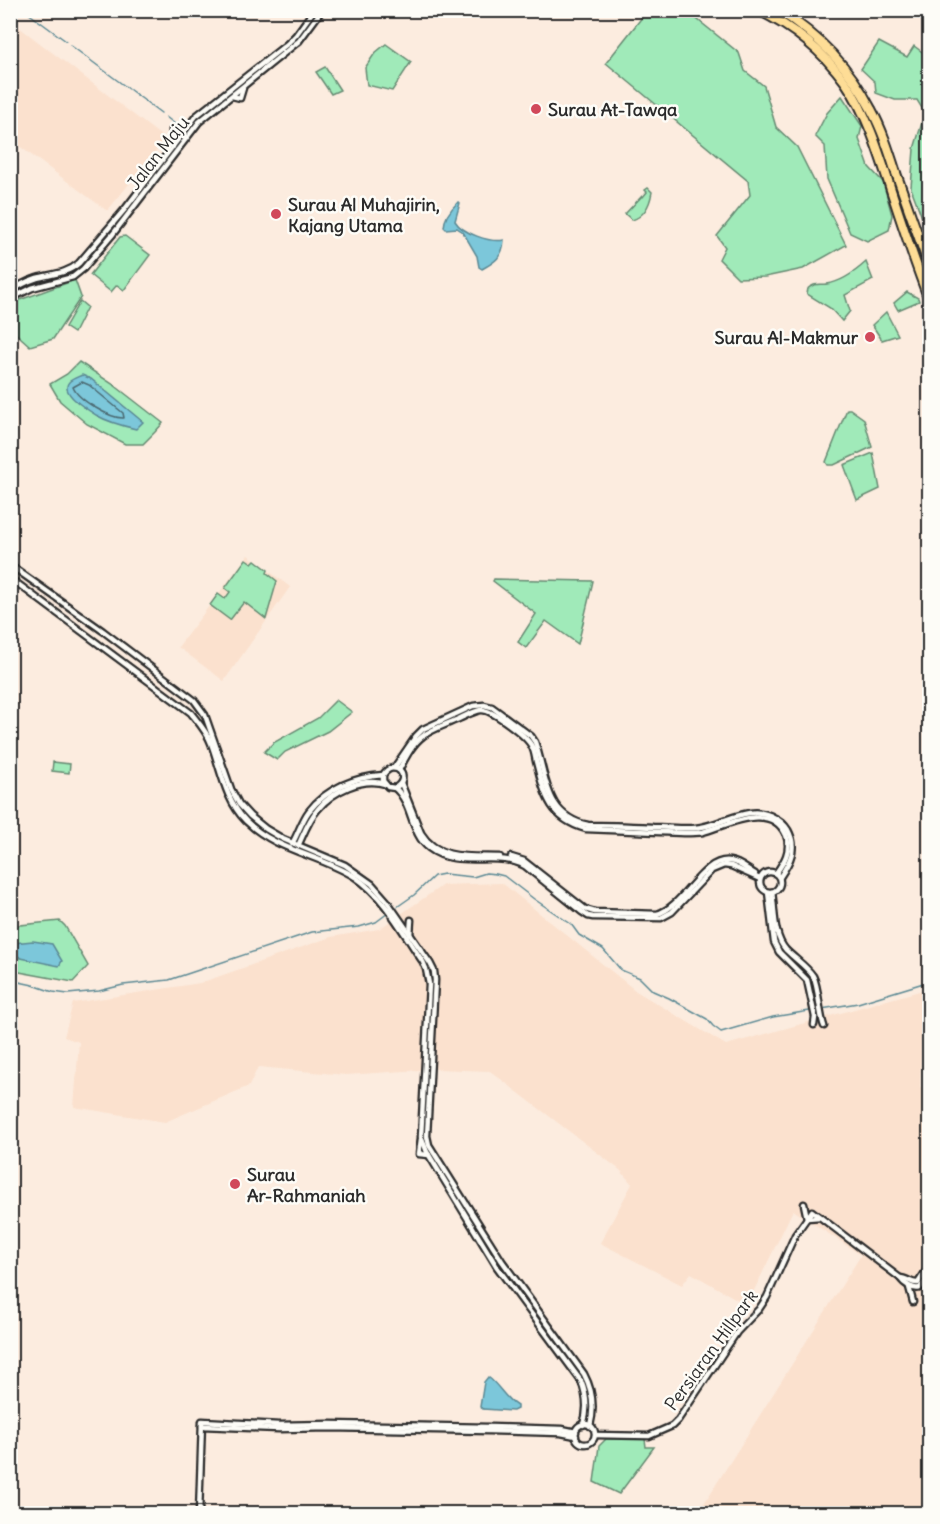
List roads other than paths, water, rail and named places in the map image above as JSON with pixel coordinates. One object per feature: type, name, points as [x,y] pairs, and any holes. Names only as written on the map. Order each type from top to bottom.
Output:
[{"type":"highway","points":[[758,10],[782,22],[808,41],[826,58],[846,84],[866,122],[930,302]]},
{"type":"highway","points":[[778,10],[813,34],[831,52],[853,78],[872,109],[930,268]]},
{"type":"street","name":"Jalan Maju","points":[[10,299],[32,288],[73,277],[82,271],[179,149],[204,109],[291,39],[314,10]]},
{"type":"street","name":"Jalan Maju","points":[[10,292],[26,282],[63,273],[75,267],[125,209],[181,137],[299,41],[322,10]]},
{"type":"street","points":[[173,147],[172,130],[191,128]]},
{"type":"street","points":[[179,149],[181,137]]},
{"type":"street","points":[[10,565],[103,631],[194,700],[205,715],[231,789],[250,816],[283,839],[345,865],[372,884],[397,919],[423,962],[429,984],[421,1137],[429,1155],[497,1267],[576,1374],[584,1389],[586,1414],[583,1425]]},
{"type":"street","points":[[10,578],[191,713],[210,741],[226,791],[234,807],[247,822],[277,843],[354,877],[385,902]]},
{"type":"street","points":[[486,699],[492,707],[531,736],[535,742],[552,799],[557,808],[572,820],[588,825],[698,828],[750,812],[760,812],[779,820],[791,835],[792,856],[778,875]]},
{"type":"street","points":[[396,769],[404,752],[423,729],[473,706],[492,707]]},
{"type":"street","points":[[396,769],[423,736],[472,713],[486,710],[527,739],[533,747],[545,795],[550,805],[566,821],[586,829],[684,833],[700,832],[750,818],[764,817],[782,827],[788,840],[788,852],[778,875]]},
{"type":"street","points":[[385,784],[383,775],[387,769],[396,769],[402,773],[403,778],[395,788]]},
{"type":"street","points":[[307,849],[300,835],[308,813],[325,796],[358,778],[383,775]]},
{"type":"street","points":[[293,851],[300,835],[317,810],[329,799],[348,788],[376,781],[399,791],[419,836],[429,849],[452,858],[519,862],[588,916],[661,918],[672,912],[712,870],[724,865],[761,878]]},
{"type":"street","points":[[401,783],[421,833],[435,849],[450,855],[518,858],[589,911],[663,913],[707,869],[721,861],[735,863],[761,878]]},
{"type":"street","points":[[283,839],[300,835]]},
{"type":"street","points":[[770,892],[780,886],[781,882],[778,875],[766,872],[761,878],[762,887],[770,892],[780,942],[814,978],[818,1017],[824,1026]]},
{"type":"street","points":[[397,919],[410,920],[411,935]]},
{"type":"street","points":[[397,919],[411,935],[434,971],[427,1136],[429,1145],[502,1261],[584,1374],[592,1392],[593,1416],[590,1426],[595,1434],[591,1442],[585,1444],[579,1442],[576,1434],[578,1428],[583,1425],[590,1426]]},
{"type":"street","points":[[814,1026],[818,1017]]},
{"type":"street","points":[[804,1204],[807,1218],[820,1217],[908,1285],[918,1289],[930,1275]]},
{"type":"street","name":"Persiaran Hillpark","points":[[595,1434],[657,1433],[672,1426],[737,1332],[761,1307],[795,1235],[807,1218],[813,1211],[820,1217]]},
{"type":"street","points":[[497,1267],[502,1261]]},
{"type":"street","points":[[900,1278],[916,1284],[930,1265]]},
{"type":"street","points":[[908,1285],[913,1302]]},
{"type":"street","points":[[539,1323],[540,1314]]},
{"type":"street","points":[[539,1323],[544,1324],[556,1337]]},
{"type":"street","points":[[199,1514],[202,1424],[279,1429],[330,1428],[576,1434]]},
{"type":"water","points":[[458,202],[460,203],[455,221],[459,225],[477,236],[491,240],[504,240],[498,258],[482,269],[463,232],[457,228],[446,229],[444,227],[447,217]]},
{"type":"water","points":[[82,375],[91,379],[143,422],[136,429],[126,427],[111,422],[81,405],[71,396],[67,386],[70,381]]},
{"type":"water","points":[[33,941],[52,944],[62,961],[59,966],[21,958],[11,951],[13,943]]},
{"type":"water","points":[[488,1377],[517,1406],[517,1409],[513,1411],[480,1407],[484,1382]]},
{"type":"waterway","points":[[24,10],[66,41]]},
{"type":"waterway","points":[[70,45],[161,113]]},
{"type":"waterway","points":[[166,117],[175,124]]},
{"type":"waterway","points":[[394,909],[414,895],[434,876],[444,874],[473,877],[486,873],[504,876],[571,924],[579,935],[603,949],[621,970],[640,978],[653,991],[707,1019],[721,1032],[773,1017],[858,1003],[930,981]]},
{"type":"waterway","points":[[10,980],[68,994],[169,980],[312,932],[359,927],[376,922],[388,913]]},
{"type":"place","name":"Surau At-Tawqa","points":[[536,109]]},
{"type":"place","name":"Surau Al Muhajirin, Kajang Utama","points":[[276,214]]},
{"type":"place","name":"Surau Al-Makmur","points":[[870,337]]},
{"type":"place","name":"Surau Ar-Rahmaniah","points":[[235,1184]]}]
